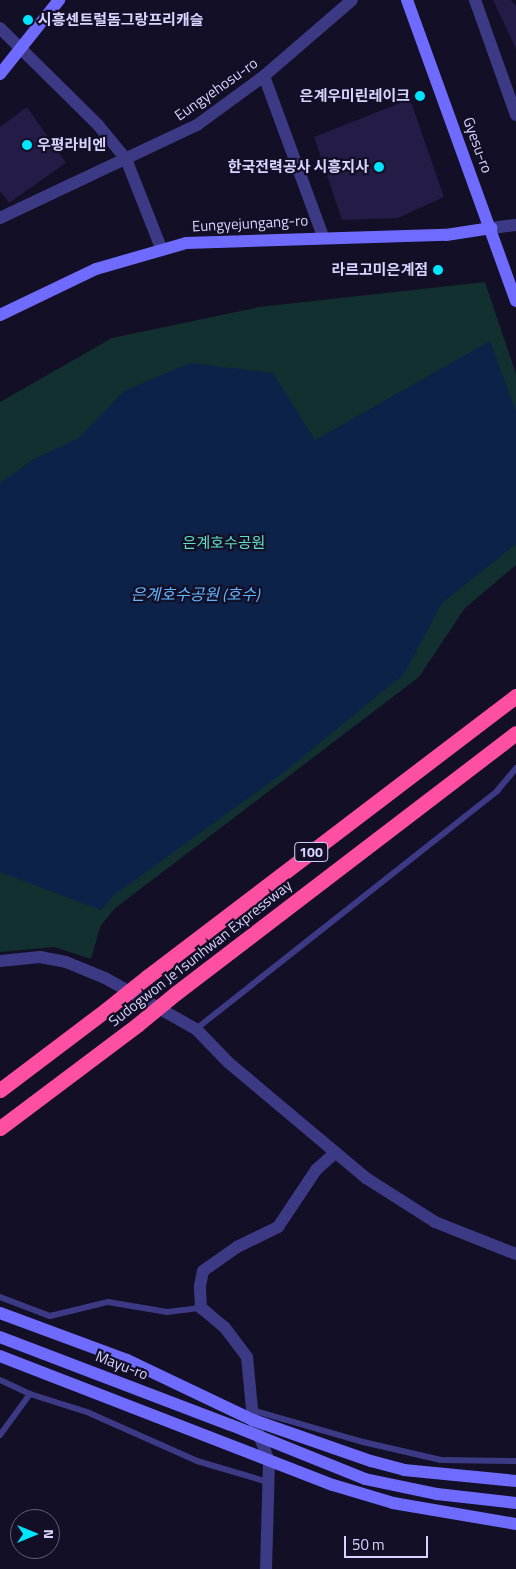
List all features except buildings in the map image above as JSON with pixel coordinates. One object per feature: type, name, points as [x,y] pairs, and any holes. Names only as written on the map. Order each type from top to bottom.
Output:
[{"type":"highway","name":"Sudogwon Je1sunhwan Expressway","points":[[0,1090],[516,696]]},
{"type":"highway","name":"Sudogwon Je1sunhwan Expressway","points":[[0,1128],[516,733]]},
{"type":"main road","points":[[0,74],[22,50],[59,0]]},
{"type":"main road","name":"Gyesu-ro","points":[[407,0],[491,228],[516,302]]},
{"type":"main road","name":"Eungyejungang-ro","points":[[0,315],[96,269],[161,248],[206,240],[323,236],[446,235],[491,228]]},
{"type":"main road","points":[[0,1313],[127,1360],[252,1415],[404,1470],[516,1481]]},
{"type":"main road","name":"Mayu-ro","points":[[0,1337],[365,1478],[437,1494],[516,1504]]},
{"type":"main road","points":[[0,1356],[269,1461],[393,1504],[516,1524]]},
{"type":"street","name":"Eungyehosu-ro","points":[[0,218],[197,126],[264,76],[352,0]]},
{"type":"street","points":[[477,1],[516,115]]},
{"type":"street","points":[[0,28],[98,125],[126,160],[161,248]]},
{"type":"street","points":[[264,76],[323,236]]},
{"type":"street","name":"Eungyejungang-ro","points":[[491,228],[516,225]]},
{"type":"street","points":[[0,961],[40,958],[66,962],[105,978],[196,1029],[366,1178],[436,1222],[516,1254]]},
{"type":"street","points":[[266,1569],[269,1461],[252,1415],[248,1357],[224,1327],[201,1308],[203,1271],[237,1247],[278,1227],[316,1170],[335,1152]]},
{"type":"lane","points":[[196,1029],[497,791],[516,768]]},
{"type":"lane","points":[[0,1297],[50,1316],[108,1302],[167,1312],[201,1308]]},
{"type":"lane","points":[[0,1380],[30,1394],[87,1412],[197,1461],[268,1482]]},
{"type":"lane","points":[[0,1435],[30,1394]]},
{"type":"lane","points":[[252,1415],[441,1460],[516,1461]]},
{"type":"green space","name":"은계호수공원 (호수)","points":[[485,282],[516,374],[516,565],[465,608],[419,677],[114,909],[100,927],[91,959],[54,947],[0,952],[0,402],[112,338],[259,307]]},
{"type":"water","name":"은계호수공원 (호수)","points":[[490,341],[516,411],[516,544],[442,603],[404,674],[283,773],[114,895],[101,910],[0,872],[0,483],[34,459],[79,438],[124,391],[190,363],[273,373],[315,440]]},
{"type":"place","name":"시흥센트럴돔그랑프리캐슬","points":[[28,20]]},
{"type":"place","name":"은계우미린레이크","points":[[420,96]]},
{"type":"place","name":"우평라비엔","points":[[27,145]]},
{"type":"place","name":"한국전력공사 시흥지사","points":[[379,167]]},
{"type":"place","name":"라르고미은계점","points":[[438,270]]},
{"type":"park label","name":"은계호수공원","points":[[224,543]]}]
